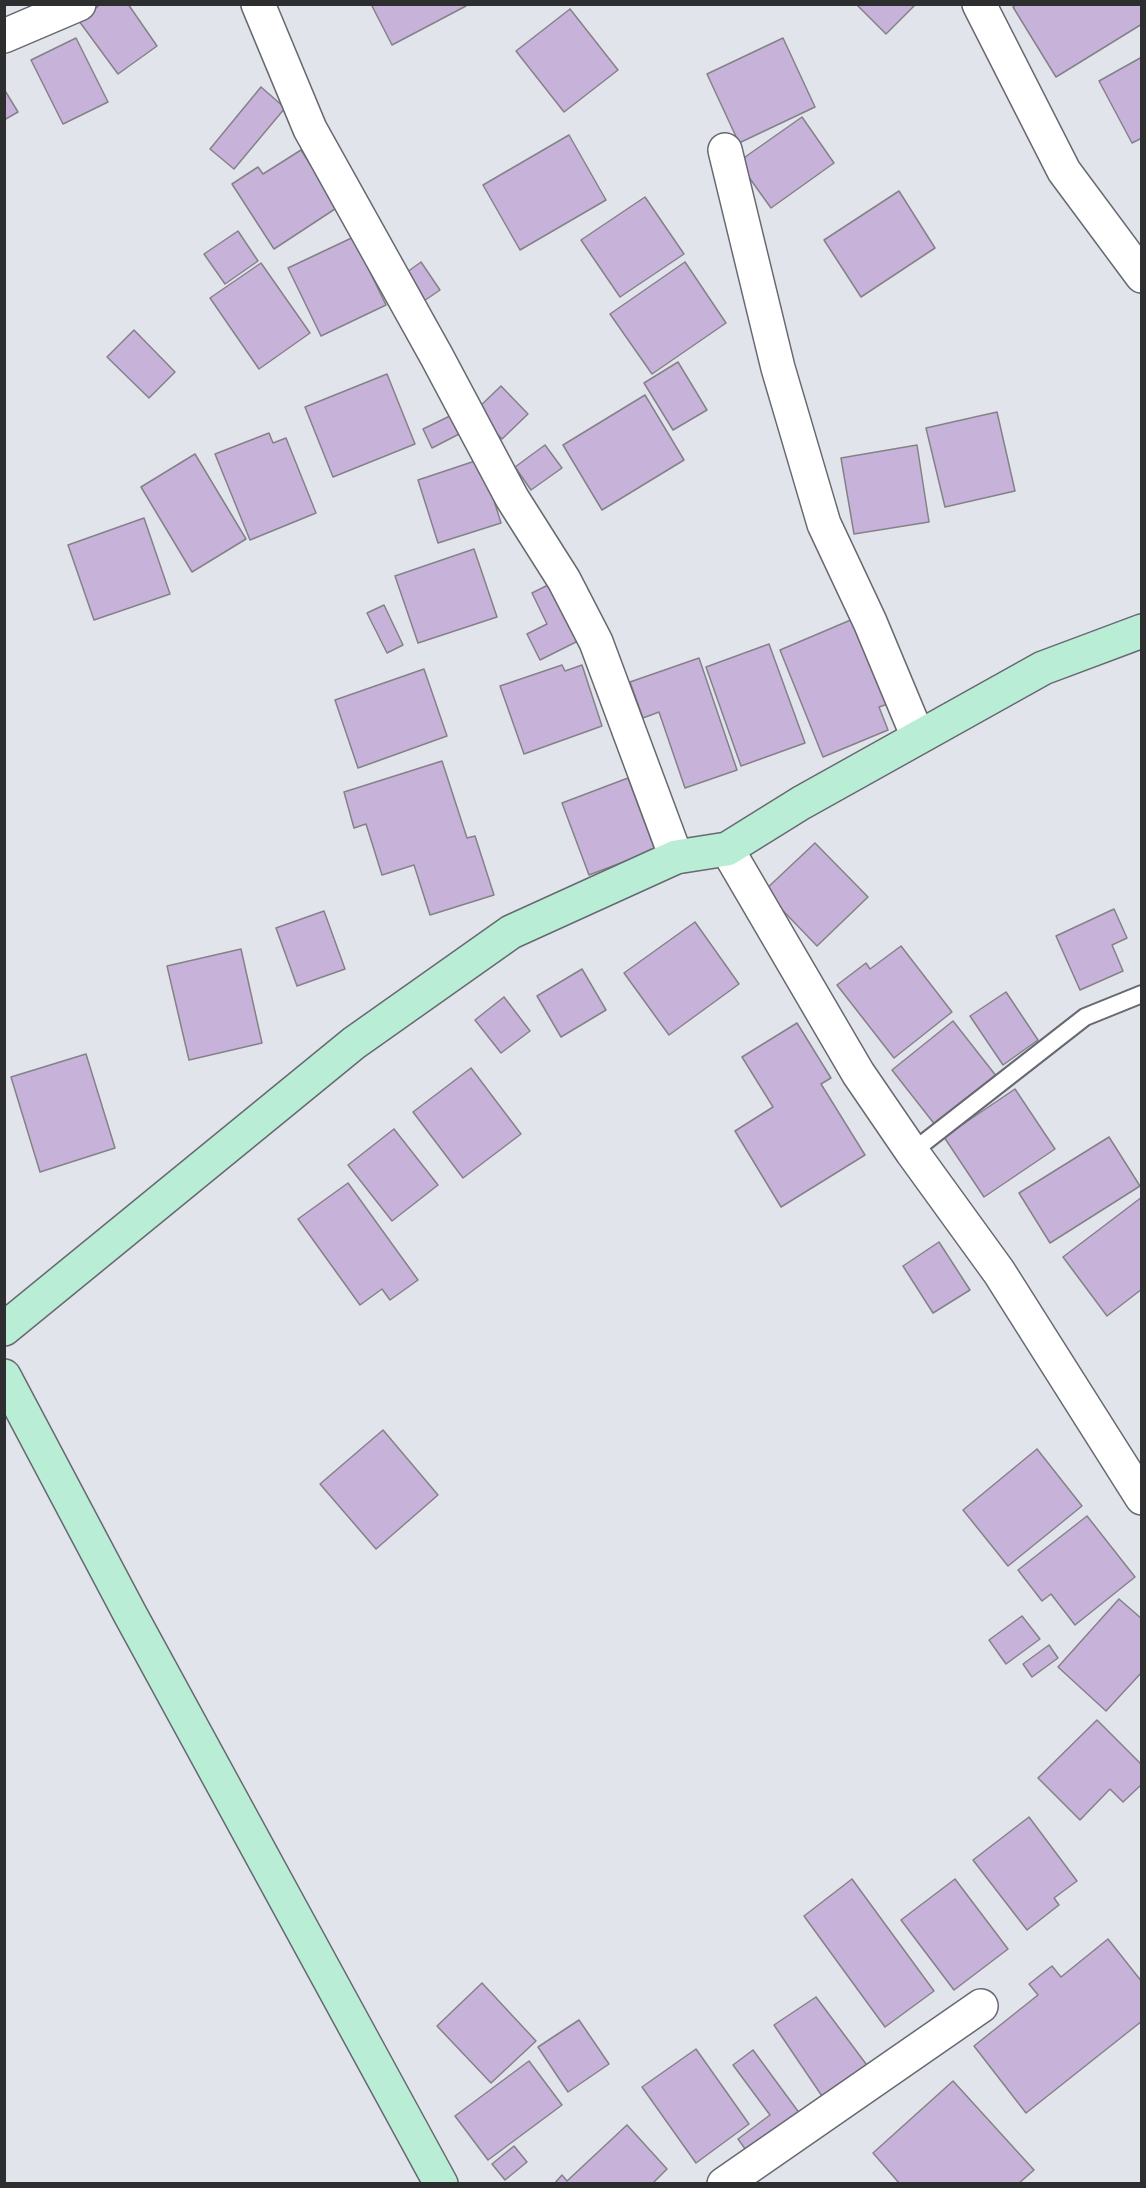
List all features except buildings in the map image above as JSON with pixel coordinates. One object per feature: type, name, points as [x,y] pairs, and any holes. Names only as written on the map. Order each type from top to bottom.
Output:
[{"type":"street","points":[[4,36],[79,4]]},
{"type":"street","points":[[258,4],[309,129],[431,347],[512,498],[564,580],[596,642],[676,857]]},
{"type":"street","points":[[979,4],[1064,171],[1142,276]]},
{"type":"street","points":[[725,150],[778,368],[824,524],[870,622],[918,737]]},
{"type":"street","points":[[4,1329],[354,1043],[511,932],[676,857],[727,849],[801,803],[1043,668],[1142,632]]},
{"type":"street","points":[[727,849],[858,1073],[999,1272],[1142,1498]]},
{"type":"street","points":[[4,1376],[130,1614],[441,2184]]},
{"type":"street","points":[[724,2184],[981,2006]]},
{"type":"lane","points":[[912,1152],[1085,1017],[1142,994]]}]
